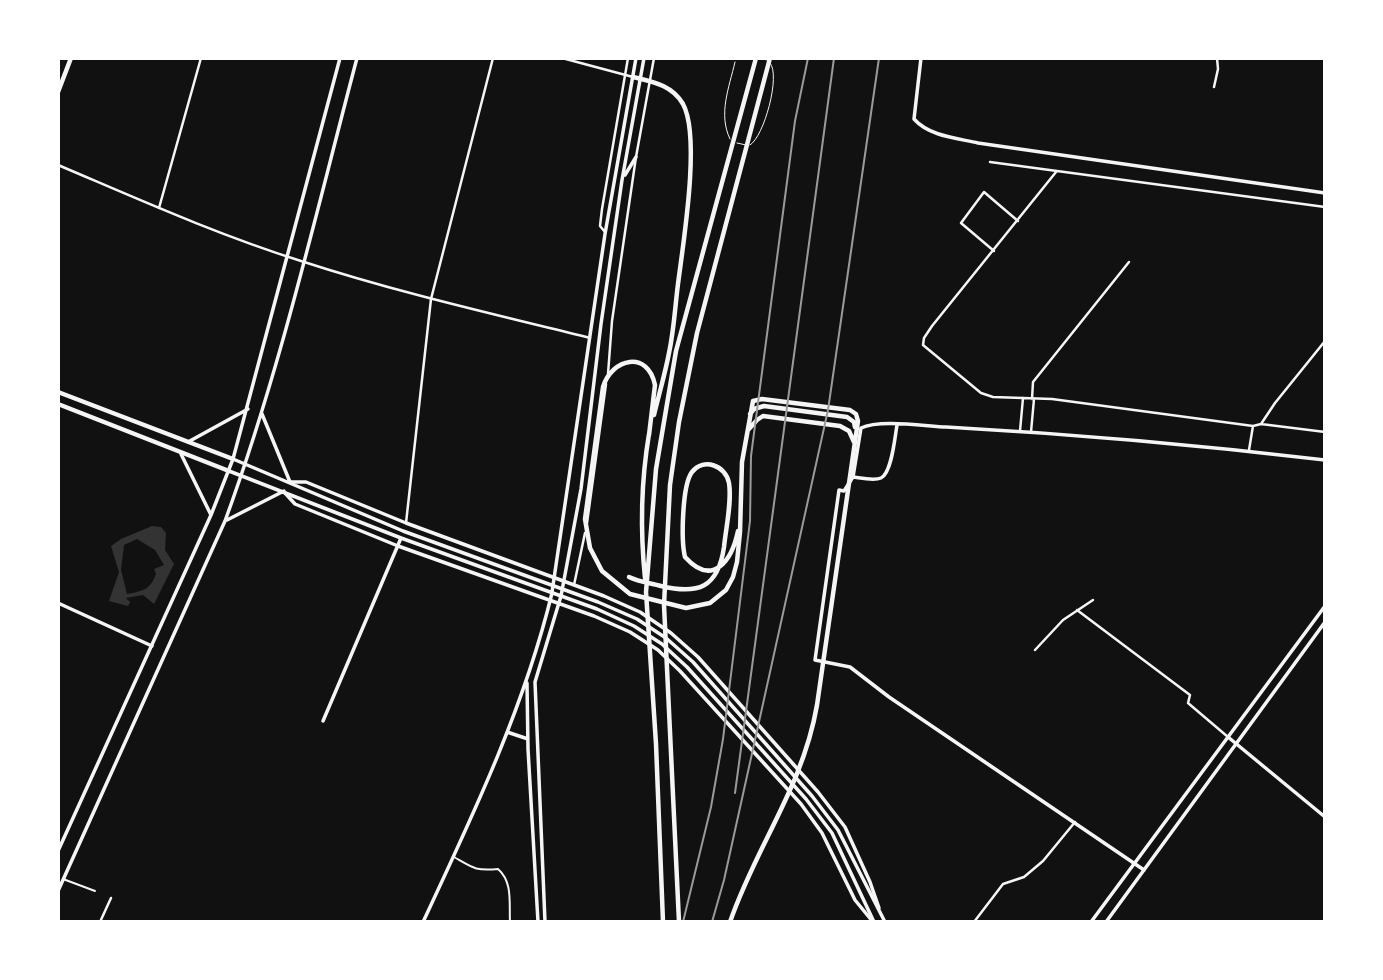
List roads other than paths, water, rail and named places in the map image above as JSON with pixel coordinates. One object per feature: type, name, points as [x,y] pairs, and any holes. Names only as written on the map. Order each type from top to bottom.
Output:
[{"type":"main road","points":[[58,92],[71,58]]},
{"type":"main road","points":[[58,851],[229,471],[248,409],[341,58]]},
{"type":"main road","points":[[58,891],[225,521],[246,464],[357,58]]},
{"type":"main road","points":[[422,922],[507,732],[527,681],[551,600],[605,232],[636,58]]},
{"type":"main road","points":[[545,922],[535,682],[565,581],[581,489],[622,180],[645,58]]},
{"type":"main road","points":[[646,592],[656,469],[673,365],[758,58]]},
{"type":"main road","points":[[679,922],[664,606],[670,485],[679,422],[697,333],[770,58]]},
{"type":"main road","points":[[921,58],[914,119],[920,126],[932,132],[978,143],[1325,193]]},
{"type":"main road","points":[[633,78],[671,90],[685,107],[689,120],[685,229],[670,351],[649,435]]},
{"type":"main road","points":[[622,180],[636,157]]},
{"type":"main road","points":[[663,922],[656,744],[646,592],[641,543],[642,495],[655,385],[654,378],[644,365],[625,362],[606,378],[603,387],[585,519],[590,548],[602,572],[630,594],[651,601],[686,608],[710,603],[726,590],[733,577],[737,562],[742,462],[753,401],[762,399],[850,410],[856,414],[856,431],[817,705],[808,745],[798,776],[749,876],[730,922]]},
{"type":"main road","points":[[58,392],[246,464],[403,531],[554,585],[637,620],[666,638],[693,662],[812,796],[838,830],[884,922]]},
{"type":"main road","points":[[58,404],[401,538],[552,592],[634,626],[662,644],[687,667],[806,799],[832,833],[874,922]]},
{"type":"main road","points":[[188,442],[248,409]]},
{"type":"main road","points":[[261,412],[290,482]]},
{"type":"main road","points":[[747,433],[763,416],[840,426],[849,431],[854,443]]},
{"type":"main road","points":[[1144,870],[889,697],[850,667],[815,660],[839,490],[844,491],[853,477],[861,428],[868,424],[1020,431],[1325,460]]},
{"type":"main road","points":[[853,477],[879,479],[884,476],[889,465],[897,425]]},
{"type":"main road","points":[[181,452],[211,515]]},
{"type":"main road","points":[[629,577],[690,591],[706,586],[712,580],[723,558],[730,488],[727,476],[712,465],[706,464],[695,469],[687,484],[682,542],[685,557],[695,566],[709,570],[724,564],[729,559],[736,541],[740,511]]},
{"type":"main road","points":[[290,482],[306,482],[406,523],[574,584],[640,612],[671,632],[698,657],[818,792],[845,827],[870,882],[884,922]]},
{"type":"main road","points":[[225,521],[284,491]]},
{"type":"main road","points":[[284,491],[295,504],[398,546],[551,600],[630,632],[658,650],[801,804],[822,833],[855,900],[874,922]]},
{"type":"main road","points":[[403,531],[406,523]]},
{"type":"main road","points":[[323,721],[401,538]]},
{"type":"main road","points":[[58,603],[152,646]]},
{"type":"main road","points":[[1091,922],[1325,606]]},
{"type":"main road","points":[[1106,922],[1325,622]]},
{"type":"main road","points":[[527,681],[535,682]]},
{"type":"main road","points":[[527,681],[538,922]]},
{"type":"main road","points":[[507,732],[528,738]]},
{"type":"main road","points":[[1228,737],[1325,817]]},
{"type":"street","points":[[159,208],[201,58]]},
{"type":"street","points":[[406,523],[431,299],[493,58]]},
{"type":"street","points":[[562,58],[633,78]]},
{"type":"street","points":[[605,232],[600,226],[601,209],[628,58]]},
{"type":"street","points":[[574,584],[593,484],[612,321],[636,157],[654,58]]},
{"type":"street","points":[[1214,87],[1217,58]]},
{"type":"street","points":[[990,162],[1325,207]]},
{"type":"street","points":[[58,165],[159,208],[303,262],[431,299],[590,338]]},
{"type":"street","points":[[1056,172],[932,326],[923,342],[935,356],[981,393],[993,397],[1033,398],[1253,426],[1262,424],[1325,432]]},
{"type":"street","points":[[994,251],[961,223],[984,192],[1018,221]]},
{"type":"street","points":[[1031,432],[1033,382],[1129,262]]},
{"type":"street","points":[[1262,424],[1275,403],[1325,341]]},
{"type":"street","points":[[1020,431],[1023,398]]},
{"type":"street","points":[[1249,451],[1253,426]]},
{"type":"street","points":[[1035,650],[1063,620],[1093,600]]},
{"type":"street","points":[[1077,610],[1190,695],[1188,704],[1228,737]]},
{"type":"street","points":[[974,922],[1003,884],[1024,877],[1043,861],[1074,822]]},
{"type":"street","points":[[453,857],[470,868],[479,871],[498,869],[506,876],[509,882],[510,922]]},
{"type":"street","points":[[63,879],[95,891]]},
{"type":"street","points":[[100,922],[111,898]]},
{"type":"street","points":[[915,922],[929,922]]},
{"type":"lane","points":[[735,62],[723,114],[724,125],[730,140],[748,146],[754,143],[761,133],[776,77],[774,67],[766,60],[758,58]]},
{"type":"railway","points":[[683,922],[711,807],[723,739],[750,521],[751,456],[795,121],[808,58]]},
{"type":"railway","points":[[735,793],[834,58]]},
{"type":"railway","points":[[712,922],[724,880],[828,410],[879,58]]}]
